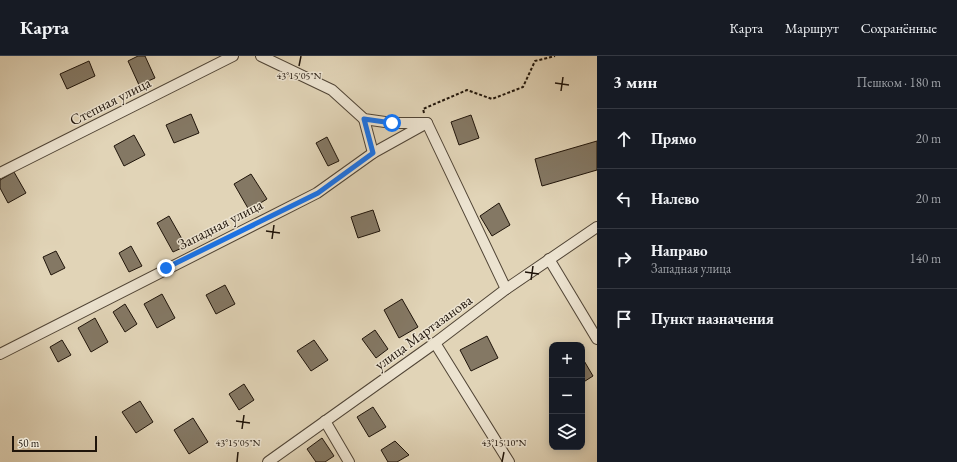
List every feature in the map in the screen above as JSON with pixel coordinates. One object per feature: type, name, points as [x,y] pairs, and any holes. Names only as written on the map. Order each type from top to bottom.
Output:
[{"type":"street","name":"Степная улица","points":[[0,173],[233,56]]},
{"type":"street","points":[[261,56],[332,90],[364,119],[373,153]]},
{"type":"street","points":[[364,119],[392,123],[427,122],[506,289]]},
{"type":"street","name":"Западная улица","points":[[0,354],[318,193],[373,153],[427,122]]},
{"type":"street","name":"улица Мартазанова","points":[[268,462],[436,343],[506,289],[597,227]]},
{"type":"street","points":[[549,259],[597,340]]},
{"type":"street","points":[[436,343],[510,462]]},
{"type":"street","points":[[325,422],[349,462]]},
{"type":"path","points":[[427,122],[423,109],[467,90],[492,99],[523,87],[536,61],[555,56]]},
{"type":"building","points":[[138,56],[145,56],[155,78],[139,85],[128,61]]},
{"type":"building","points":[[89,61],[95,76],[67,89],[60,74]]},
{"type":"building","points":[[191,114],[199,133],[174,143],[166,125]]},
{"type":"building","points":[[471,115],[479,138],[459,145],[451,122]]},
{"type":"building","points":[[134,135],[145,155],[124,166],[114,146]]},
{"type":"building","points":[[327,137],[339,161],[328,166],[316,143]]},
{"type":"building","points":[[597,141],[597,170],[542,186],[535,159]]},
{"type":"building","points":[[14,172],[26,193],[8,203],[0,188],[0,180]]},
{"type":"building","points":[[251,174],[267,199],[249,210],[234,184]]},
{"type":"building","points":[[499,203],[510,225],[492,236],[480,216]]},
{"type":"building","points":[[373,210],[380,231],[358,238],[351,217]]},
{"type":"building","points":[[169,216],[186,246],[173,252],[157,223]]},
{"type":"building","points":[[131,246],[142,266],[129,272],[119,253]]},
{"type":"building","points":[[56,251],[65,268],[51,275],[43,257]]},
{"type":"building","points":[[225,285],[235,304],[216,314],[206,295]]},
{"type":"building","points":[[162,294],[175,318],[157,328],[144,304]]},
{"type":"building","points":[[402,299],[418,327],[399,338],[384,310]]},
{"type":"building","points":[[125,304],[137,324],[125,332],[113,312]]},
{"type":"building","points":[[95,318],[108,342],[91,352],[78,328]]},
{"type":"building","points":[[375,330],[388,349],[376,358],[362,339]]},
{"type":"building","points":[[487,336],[498,358],[471,371],[460,350]]},
{"type":"building","points":[[62,340],[71,355],[58,362],[50,347]]},
{"type":"building","points":[[314,340],[328,360],[311,371],[297,351]]},
{"type":"building","points":[[585,362],[593,376],[585,381]]},
{"type":"building","points":[[244,384],[254,400],[239,410],[229,394]]},
{"type":"building","points":[[140,401],[153,422],[136,433],[122,412]]},
{"type":"building","points":[[373,407],[386,427],[369,437],[357,417]]},
{"type":"building","points":[[193,418],[208,442],[189,454],[174,430]]},
{"type":"building","points":[[322,438],[334,456],[325,462],[316,462],[307,449]]},
{"type":"building","points":[[395,441],[409,455],[397,462],[388,462],[381,450]]},
{"type":"route","points":[[166,268],[318,193],[373,153],[364,119],[392,123]]}]
